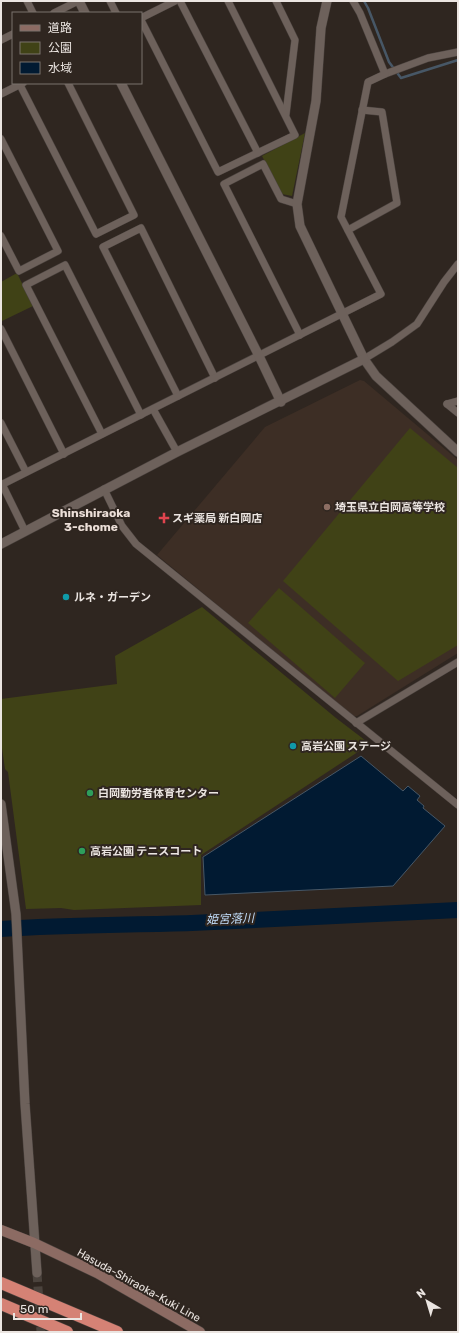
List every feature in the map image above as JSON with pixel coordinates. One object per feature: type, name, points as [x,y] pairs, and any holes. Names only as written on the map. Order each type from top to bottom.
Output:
[{"type":"highway","points":[[1,1283],[117,1332]]},
{"type":"highway","points":[[1,1304],[67,1332]]},
{"type":"main road","name":"Hasuda-Shiraoka-Kuki Line","points":[[1,1230],[34,1243],[97,1273],[200,1332]]},
{"type":"street","points":[[27,1],[32,12]]},
{"type":"street","points":[[56,12],[78,1],[84,12]]},
{"type":"street","points":[[110,1],[116,12]]},
{"type":"street","points":[[142,18],[175,1]]},
{"type":"street","points":[[180,1],[258,153]]},
{"type":"street","points":[[142,21],[218,172],[296,134],[228,1]]},
{"type":"street","points":[[276,1],[295,40],[286,114]]},
{"type":"street","points":[[327,1],[320,28],[316,101],[297,204],[300,226],[364,359],[376,376],[458,452]]},
{"type":"street","points":[[353,1],[360,13],[385,74]]},
{"type":"street","points":[[1,40],[12,34]]},
{"type":"street","points":[[25,531],[2,485],[381,294],[341,217],[368,82],[428,58],[458,52]]},
{"type":"street","points":[[1,94],[22,84],[96,234],[134,215],[68,84]]},
{"type":"street","points":[[122,84],[281,402]]},
{"type":"street","points":[[348,230],[397,203],[382,112],[362,110]]},
{"type":"street","points":[[1,139],[58,251],[19,271],[1,236]]},
{"type":"street","points":[[297,204],[281,199],[263,164],[224,184],[300,335]]},
{"type":"street","points":[[178,396],[103,247],[141,228],[215,378]]},
{"type":"street","points":[[1,544],[104,489],[281,402],[364,359],[392,342],[417,324],[444,282],[458,264]]},
{"type":"street","points":[[102,434],[26,285],[66,266],[141,415]]},
{"type":"street","points":[[1,329],[64,454]]},
{"type":"street","points":[[458,401],[447,404],[458,413]]},
{"type":"street","points":[[153,409],[177,452]]},
{"type":"street","points":[[1,423],[26,472]]},
{"type":"street","points":[[104,489],[122,526],[136,544],[458,805]]},
{"type":"street","points":[[356,723],[458,662]]},
{"type":"street","points":[[1,804],[4,849],[16,914],[25,1104],[37,1273]]},
{"type":"shaded area","name":"埼玉県立白岡高等学校","points":[[360,380],[364,381],[458,460],[458,653],[357,716],[352,716],[157,555],[265,427]]},
{"type":"green space","points":[[305,133],[292,196],[282,194],[262,156]]},
{"type":"green space","points":[[17,273],[33,306],[2,321],[1,282]]},
{"type":"green space","points":[[410,428],[458,468],[458,645],[398,681],[283,581]]},
{"type":"green space","points":[[279,588],[365,663],[335,698],[248,623]]},
{"type":"green space","points":[[202,607],[336,718],[370,744],[201,855],[201,905],[74,910],[61,908],[26,909],[8,772],[5,769],[1,741],[1,699],[117,684],[115,656]]},
{"type":"water","points":[[361,756],[403,791],[408,786],[420,796],[417,800],[424,806],[423,808],[445,826],[393,886],[205,895],[203,857]]},
{"type":"waterway","points":[[364,1],[389,62],[401,78],[458,60]]},
{"type":"waterway","name":"姫宮落川","points":[[1,929],[192,923],[458,910]]},
{"type":"tunnel","points":[[37,1273],[41,1332]]},
{"type":"place","name":"埼玉県立白岡高等学校","points":[[327,507]]},
{"type":"place","name":"スギ薬局 新白岡店","points":[[164,518]]},
{"type":"place","name":"ルネ・ガーデン","points":[[66,597]]},
{"type":"place","name":"高岩公園 ステージ","points":[[293,746]]},
{"type":"place","name":"白岡勤労者体育センター","points":[[90,793]]},
{"type":"place","name":"高岩公園 テニスコート","points":[[82,851]]},
{"type":"district","name":"Shinshiraoka 3-chome","points":[[91,520]]}]
